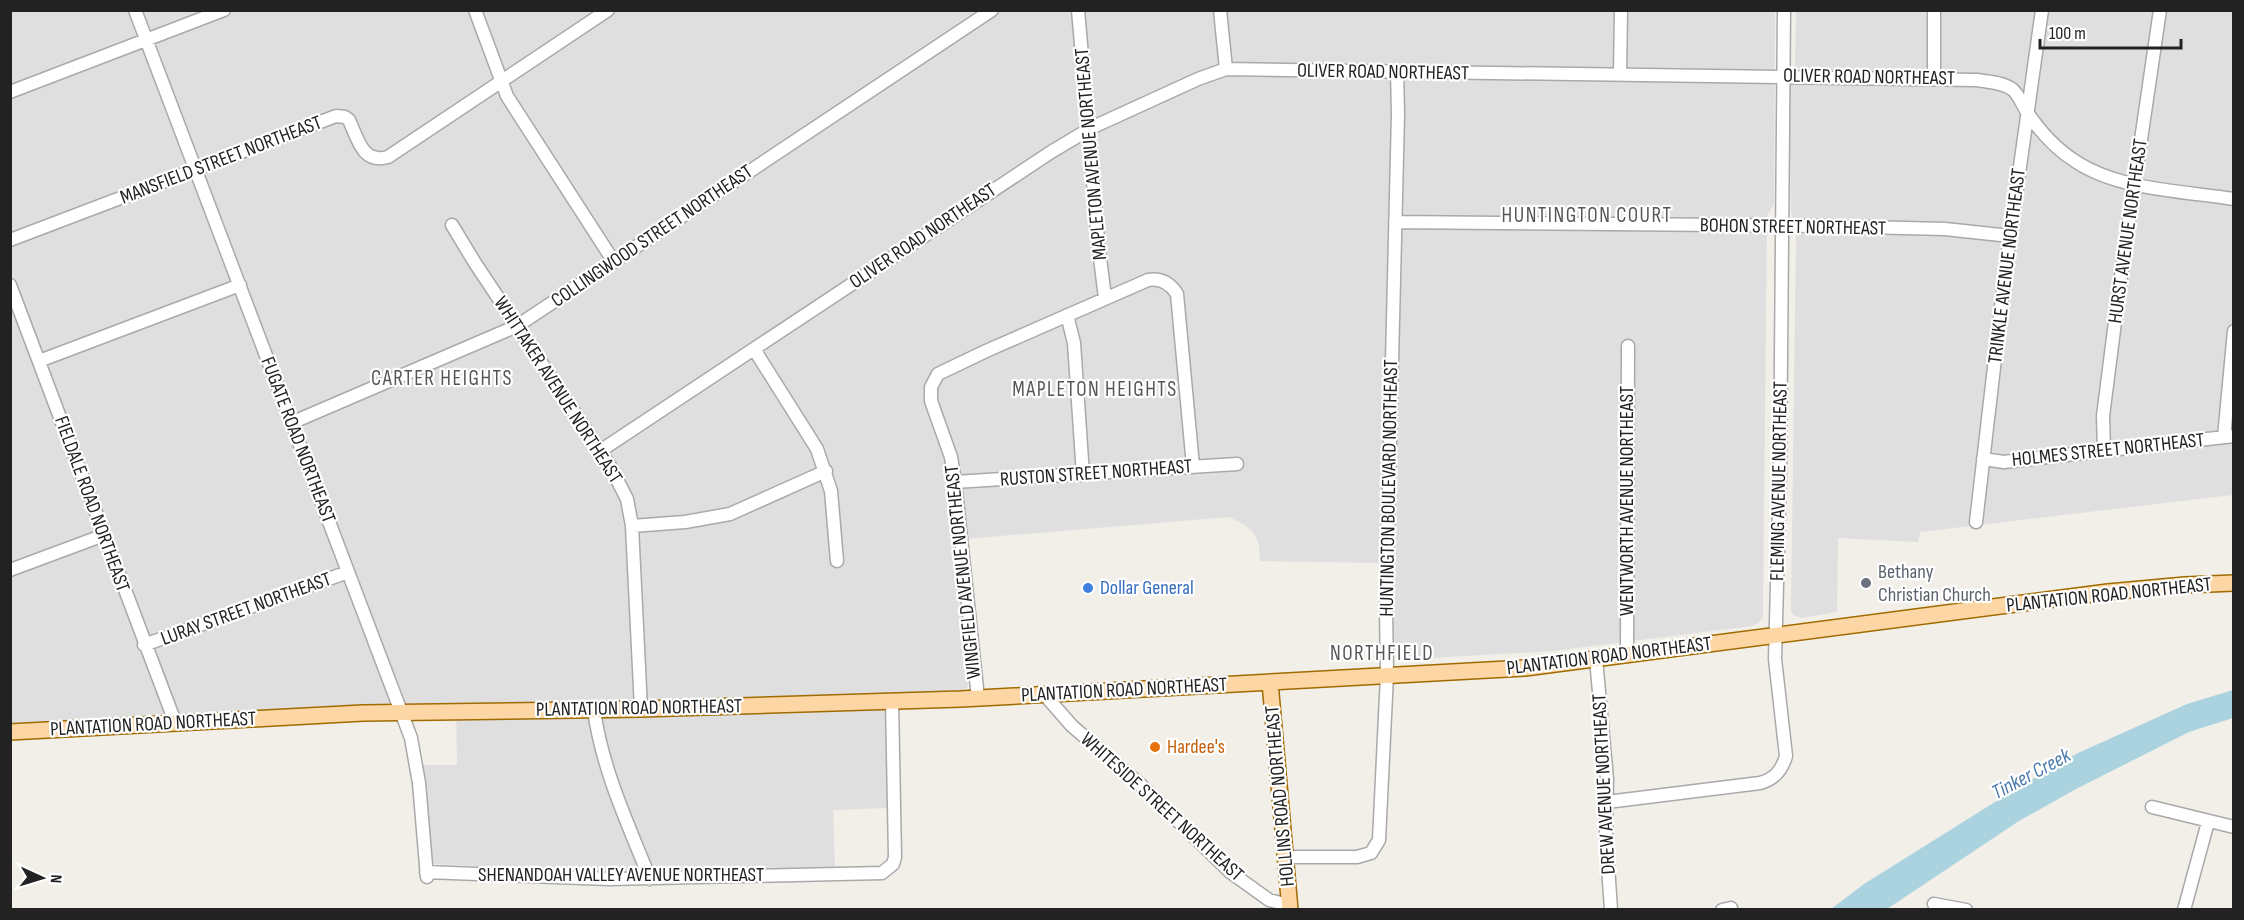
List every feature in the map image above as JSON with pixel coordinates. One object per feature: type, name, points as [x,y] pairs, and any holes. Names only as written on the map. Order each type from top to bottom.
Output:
[{"type":"main road","name":"PLANTATION ROAD NORTHEAST","points":[[10,732],[175,722],[403,713],[640,709],[978,698],[1525,668],[2108,592],[2234,583]]},
{"type":"main road","name":"HOLLINS ROAD NORTHEAST","points":[[1270,682],[1289,907]]},
{"type":"street","name":"FUGATE ROAD NORTHEAST","points":[[135,10],[403,713],[418,773],[427,875]]},
{"type":"street","points":[[10,92],[224,10]]},
{"type":"street","points":[[475,10],[507,96],[614,262]]},
{"type":"street","name":"MANSFIELD STREET NORTHEAST","points":[[10,240],[339,115],[349,120],[364,152],[374,159],[388,158],[608,10]]},
{"type":"street","name":"COLLINGWOOD STREET NORTHEAST","points":[[291,423],[518,326],[992,10]]},
{"type":"street","name":"MAPLETON AVENUE NORTHEAST","points":[[1078,10],[1106,298]]},
{"type":"street","points":[[1220,10],[1226,69]]},
{"type":"street","points":[[1620,75],[1621,10]]},
{"type":"street","name":"FLEMING AVENUE NORTHEAST","points":[[1607,802],[1760,783],[1774,777],[1784,764],[1786,749],[1775,659],[1780,472],[1784,10]]},
{"type":"street","points":[[1934,10],[1934,78]]},
{"type":"street","name":"TRINKLE AVENUE NORTHEAST","points":[[1976,522],[2010,236],[2042,10]]},
{"type":"street","name":"HURST AVENUE NORTHEAST","points":[[2104,451],[2103,416],[2160,10]]},
{"type":"street","name":"OLIVER ROAD NORTHEAST","points":[[600,451],[1023,169],[1088,130],[1198,79],[1226,69],[1977,80],[2007,86],[2017,94],[2038,126],[2073,160],[2100,174],[2134,184],[2234,198]]},
{"type":"street","name":"HUNTINGTON BOULEVARD NORTHEAST","points":[[1286,858],[1357,857],[1371,853],[1379,840],[1387,675],[1386,609],[1398,114],[1397,71]]},
{"type":"street","name":"BOHON STREET NORTHEAST","points":[[1395,222],[1945,229],[2010,236]]},
{"type":"street","name":"WHITTAKER AVENUE NORTHEAST","points":[[452,225],[600,451],[627,499],[632,526],[640,709]]},
{"type":"street","points":[[1083,475],[1074,343],[1067,315],[1148,280],[1161,280],[1177,294],[1192,466]]},
{"type":"street","name":"FIELDALE ROAD NORTHEAST","points":[[10,285],[144,645],[175,722]]},
{"type":"street","points":[[39,360],[240,285]]},
{"type":"street","name":"WINGFIELD AVENUE NORTHEAST","points":[[978,698],[955,482],[948,448],[931,401],[931,387],[933,380],[941,372],[1067,315]]},
{"type":"street","points":[[2229,437],[2234,331]]},
{"type":"street","name":"WENTWORTH AVENUE NORTHEAST","points":[[1627,655],[1629,346]]},
{"type":"street","points":[[754,349],[803,425],[826,471],[831,491],[837,561]]},
{"type":"street","name":"HOLMES STREET NORTHEAST","points":[[1983,459],[2004,462],[2229,437]]},
{"type":"street","name":"RUSTON STREET NORTHEAST","points":[[955,482],[1237,464]]},
{"type":"street","points":[[632,526],[685,522],[730,514],[826,471]]},
{"type":"street","points":[[10,570],[104,535]]},
{"type":"street","name":"LURAY STREET NORTHEAST","points":[[144,645],[348,572]]},
{"type":"street","name":"DREW AVENUE NORTHEAST","points":[[1596,659],[1603,723],[1607,802],[1606,836],[1611,909]]},
{"type":"street","name":"WHITESIDE STREET NORTHEAST","points":[[1044,694],[1072,726],[1142,786],[1230,872],[1269,900],[1289,907]]},
{"type":"street","name":"SHENANDOAH VALLEY AVENUE NORTHEAST","points":[[427,875],[650,879],[876,874],[888,870],[895,857],[892,701]]},
{"type":"street","points":[[594,710],[601,744],[620,803],[650,879]]},
{"type":"street","points":[[2152,807],[2234,827]]},
{"type":"street","points":[[2184,909],[2208,822]]},
{"type":"street","points":[[1934,904],[1966,909]]},
{"type":"shaded area","points":[[11,11],[1775,11],[1774,204],[1767,216],[1763,617],[1752,626],[1553,651],[1415,659],[1397,653],[1379,654],[1379,563],[1260,561],[1259,545],[1254,533],[1245,525],[1229,517],[953,540],[968,687],[960,693],[886,696],[888,808],[833,810],[835,868],[638,872],[431,864],[423,765],[457,765],[456,706],[11,726]]},
{"type":"shaded area","points":[[1796,11],[2233,11],[2233,495],[1920,532],[1918,542],[1838,538],[1837,612],[1801,618],[1794,615],[1791,611],[1796,239],[1791,211],[1789,89],[1795,64]]},
{"type":"water","points":[[2233,690],[2233,718],[2189,732],[2076,789],[2019,821],[1887,909],[1831,909],[1864,884],[2019,787],[2078,753],[2187,704]]},
{"type":"place","name":"Bethany Christian Church","points":[[1866,583]]},
{"type":"place","name":"Dollar General","points":[[1088,588]]},
{"type":"place","name":"Hardee's","points":[[1155,747]]},
{"type":"district","name":"HUNTINGTON COURT","points":[[1587,215]]},
{"type":"district","name":"CARTER HEIGHTS","points":[[442,378]]},
{"type":"district","name":"MAPLETON HEIGHTS","points":[[1095,389]]},
{"type":"district","name":"NORTHFIELD","points":[[1382,653]]},
{"type":"water label","name":"Tinker Creek","points":[[2031,774]]}]
